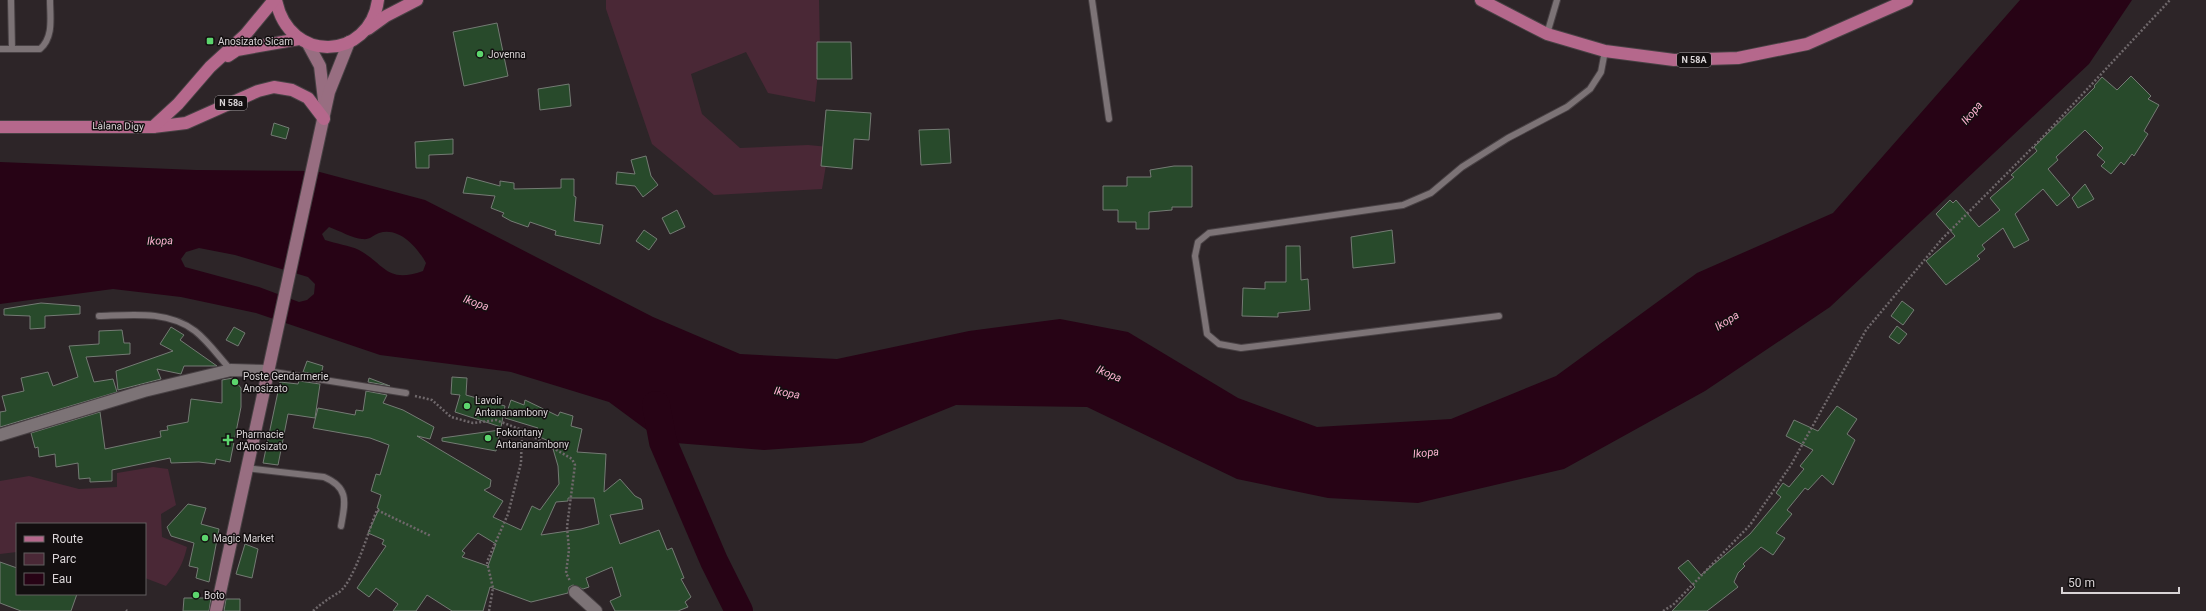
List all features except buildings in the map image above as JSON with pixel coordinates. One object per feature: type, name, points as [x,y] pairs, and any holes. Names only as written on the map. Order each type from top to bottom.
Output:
[{"type":"main road","points":[[275,0],[279,14],[287,28],[303,41],[320,66],[325,92],[324,119]]},
{"type":"main road","points":[[210,67],[245,35],[275,0]]},
{"type":"main road","points":[[362,33],[373,18],[378,0]]},
{"type":"main road","points":[[210,67],[237,50],[303,41],[328,47],[349,42],[386,16],[417,0]]},
{"type":"main road","name":"N 58A","points":[[1481,0],[1547,34],[1604,51],[1674,60],[1738,58],[1807,44],[1907,0]]},
{"type":"main road","points":[[216,611],[268,366],[317,155],[329,92],[349,42]]},
{"type":"main road","name":"Làlana Digy","points":[[0,127],[153,127],[178,104],[210,67]]},
{"type":"main road","name":"N 58a","points":[[153,127],[186,123],[258,91],[274,87],[292,90],[308,98],[324,119]]},
{"type":"street","points":[[0,435],[144,391],[231,370],[268,366]]},
{"type":"street","points":[[575,592],[596,611]]},
{"type":"lane","points":[[11,0],[12,49]]},
{"type":"lane","points":[[0,49],[40,49],[47,43],[50,32],[50,0]]},
{"type":"lane","points":[[1092,0],[1109,119]]},
{"type":"lane","points":[[1547,34],[1557,0]]},
{"type":"lane","points":[[1499,316],[1241,348],[1220,344],[1207,334],[1195,256],[1198,242],[1209,233],[1403,205],[1431,193],[1462,167],[1508,138],[1567,107],[1590,90],[1601,72],[1604,51]]},
{"type":"lane","points":[[98,316],[148,315],[177,320],[195,331],[231,370]]},
{"type":"lane","points":[[268,366],[406,393]]},
{"type":"lane","points":[[246,468],[324,477],[334,482],[342,490],[345,503],[341,526]]},
{"type":"path","points":[[1663,611],[1673,605],[1750,525],[1792,466],[1866,330],[1942,240],[2039,141],[2170,0]]},
{"type":"path","points":[[406,393],[432,400],[451,417],[473,423],[496,420],[522,430],[572,459],[575,466],[567,527],[569,550],[566,573],[575,592]]},
{"type":"path","points":[[489,611],[493,588],[487,562],[508,514],[521,463],[522,430]]},
{"type":"path","points":[[313,611],[332,595],[338,593],[353,573],[377,510],[431,536]]},
{"type":"green space","points":[[606,0],[819,0],[820,51],[815,102],[768,93],[746,52],[691,74],[702,114],[740,148],[808,145],[829,147],[822,189],[714,195],[652,144],[606,9]]},
{"type":"green space","points":[[153,467],[168,469],[176,505],[161,514],[162,537],[187,547],[180,568],[166,586],[146,578],[146,523],[16,523],[16,552],[0,554],[0,481],[29,476],[79,489],[117,487],[117,473]]},
{"type":"water","name":"Ikopa","points":[[2020,0],[2132,0],[2089,64],[1830,307],[1705,391],[1564,469],[1418,503],[1328,498],[1237,479],[1087,407],[956,405],[862,443],[764,450],[663,442],[609,402],[511,372],[380,355],[256,313],[181,297],[113,289],[0,304],[0,162],[196,170],[316,171],[425,200],[653,317],[740,354],[837,359],[969,331],[1060,319],[1128,332],[1238,398],[1317,427],[1451,419],[1556,376],[1697,273],[1833,213]],"holes":[[[329,227],[359,239],[371,238],[379,233],[386,232],[401,235],[413,245],[423,257],[426,263],[423,271],[411,274],[393,274],[359,250],[325,240],[322,234]],[[199,248],[235,255],[308,277],[315,284],[314,294],[307,300],[299,302],[259,287],[185,267],[181,259],[186,252]]]},
{"type":"waterway","points":[[656,405],[663,442],[714,561],[739,611]]},
{"type":"place","name":"Anosizato Sicam","points":[[210,41]]},
{"type":"place","name":"Jovenna","points":[[480,54]]},
{"type":"place","name":"Poste Gendarmerie Anosizato","points":[[235,382]]},
{"type":"place","name":"Lavoir Antananambony","points":[[467,406]]},
{"type":"place","name":"Fokontany Antananambony","points":[[488,438]]},
{"type":"place","name":"Pharmacie d'Anosizato","points":[[228,440]]},
{"type":"place","name":"Magic Market","points":[[205,538]]},
{"type":"place","name":"Boto","points":[[196,595]]}]
